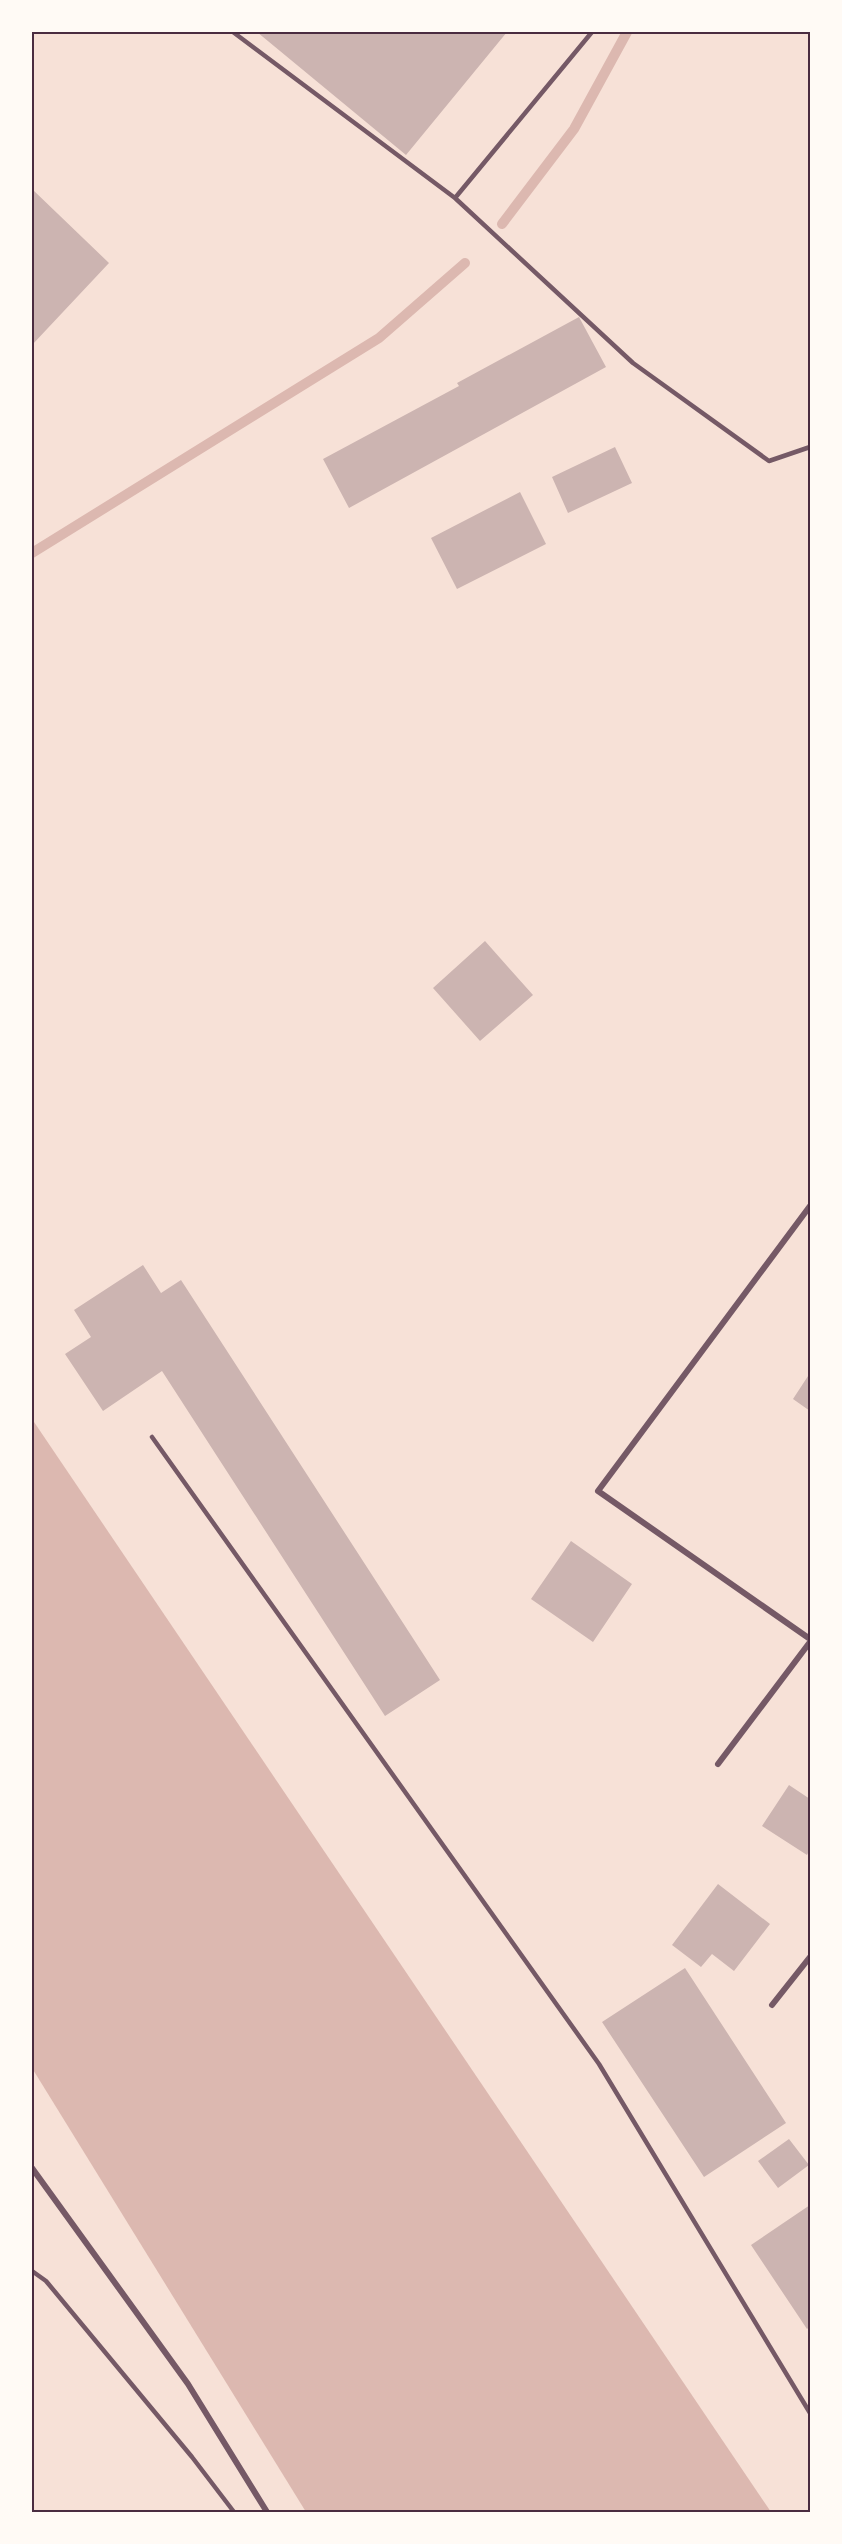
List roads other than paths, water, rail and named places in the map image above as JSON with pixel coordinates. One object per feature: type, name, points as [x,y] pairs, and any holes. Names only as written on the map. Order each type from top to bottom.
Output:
[{"type":"street","points":[[718,1764],[810,1641],[598,1491],[775,1251],[808,1215],[810,1206]]},
{"type":"street","points":[[772,2005],[810,1957]]},
{"type":"street","points":[[32,2168],[188,2385],[267,2512]]},
{"type":"lane","points":[[233,32],[455,198],[633,363],[769,461],[810,447]]},
{"type":"lane","points":[[455,198],[592,32]]},
{"type":"lane","points":[[152,1437],[599,2064],[810,2413]]},
{"type":"lane","points":[[32,2271],[46,2281],[192,2457],[234,2512]]},
{"type":"waterway","points":[[502,224],[574,129],[627,32]]},
{"type":"waterway","points":[[32,553],[379,338],[465,263]]}]
